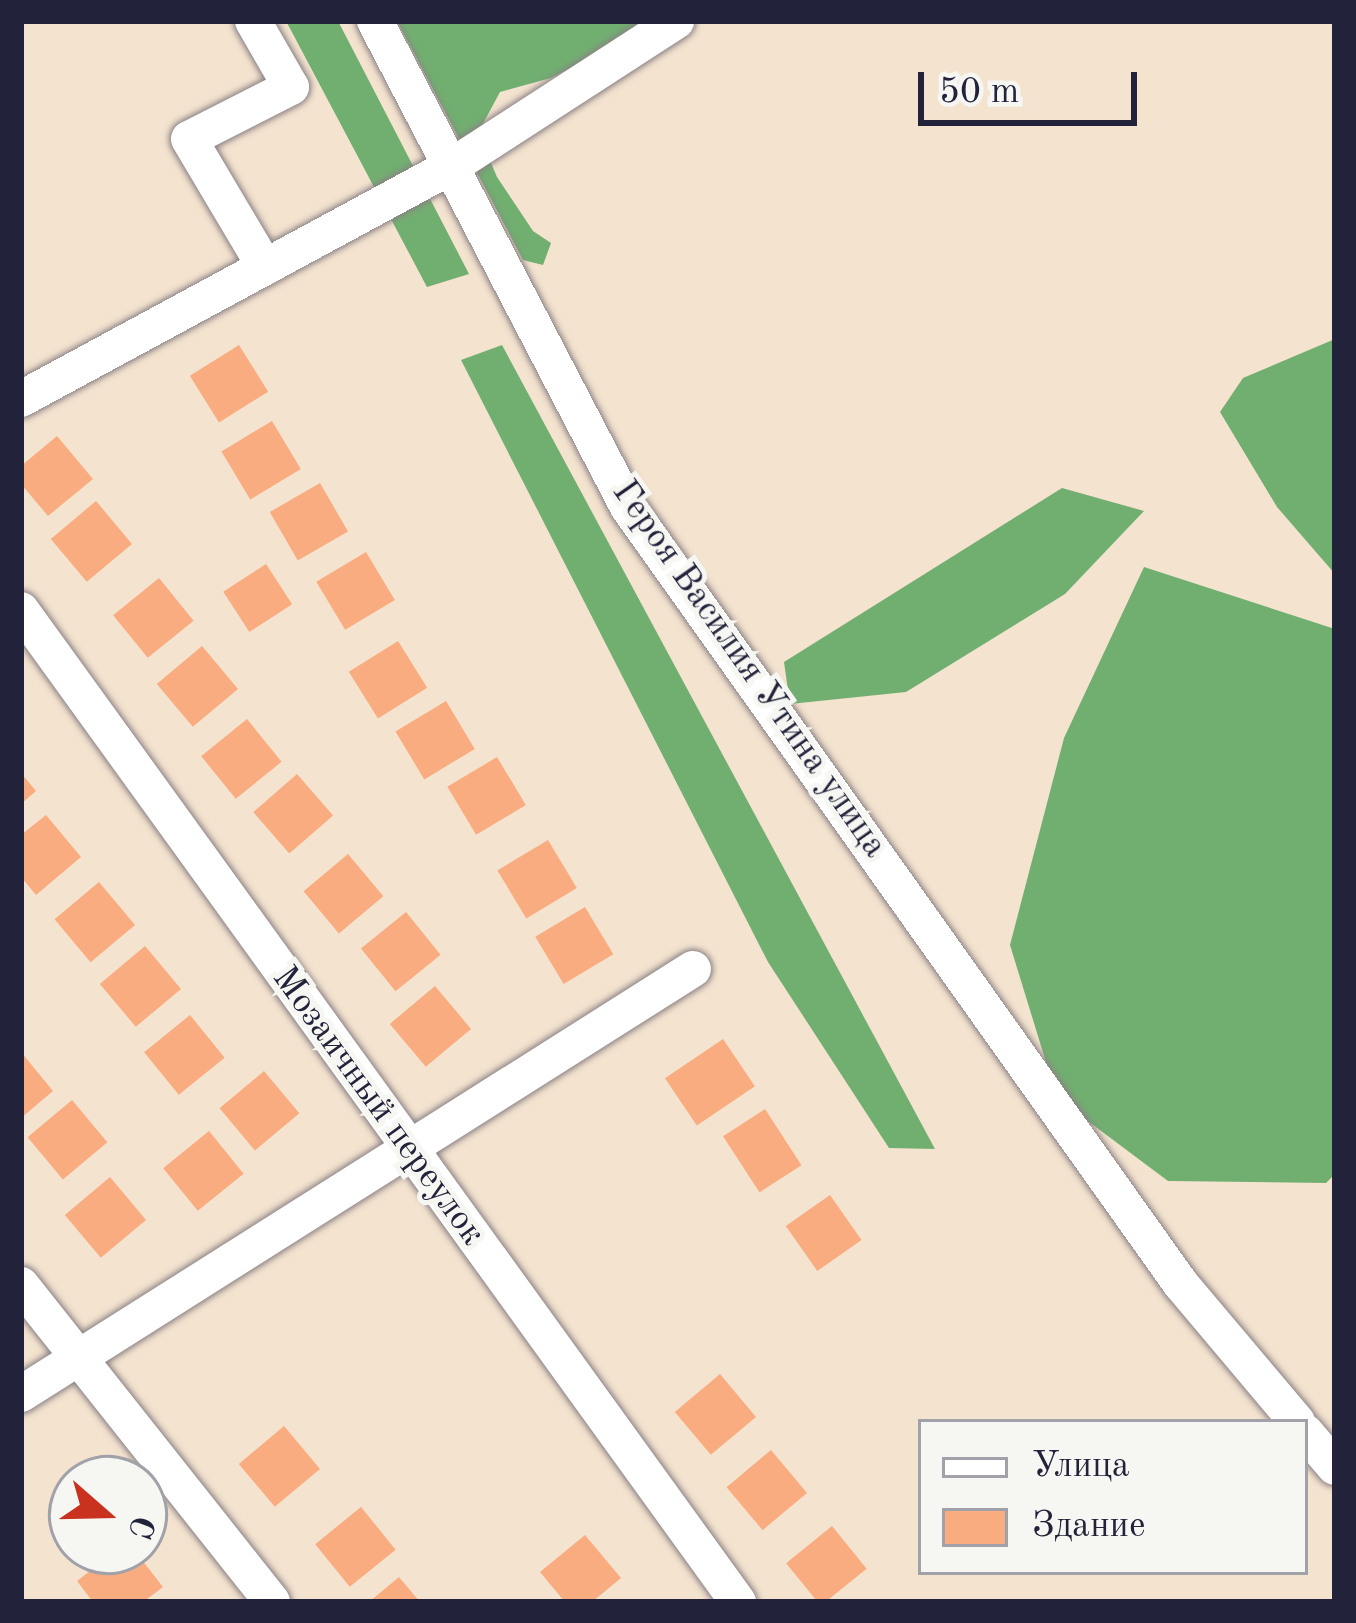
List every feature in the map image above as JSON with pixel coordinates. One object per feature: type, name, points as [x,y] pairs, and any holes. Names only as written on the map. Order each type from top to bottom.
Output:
[{"type":"street","points":[[253,21],[291,88],[190,139],[265,267]]},
{"type":"street","name":"Героя Василия Утина улица","points":[[375,21],[628,507],[1180,1283],[1294,1419]]},
{"type":"street","points":[[21,399],[452,166],[676,21]]},
{"type":"street","name":"Мозаичный переулок","points":[[21,610],[406,1149],[738,1602]]},
{"type":"street","points":[[21,1394],[693,969]]},
{"type":"street","points":[[21,1285],[272,1602]]},
{"type":"street","points":[[1308,1436],[1335,1467]]},
{"type":"green space","points":[[286,21],[338,21],[469,274],[427,287]]},
{"type":"green space","points":[[397,21],[662,21],[551,78],[500,92],[478,133],[497,177],[533,231],[551,243],[543,265],[523,260]]},
{"type":"green space","points":[[1335,339],[1335,574],[1277,507],[1220,412],[1243,378]]},
{"type":"green space","points":[[502,345],[935,1149],[889,1148],[768,962],[461,360]]},
{"type":"green space","points":[[1062,488],[1144,511],[1065,594],[906,692],[790,704],[784,662]]},
{"type":"green space","points":[[1144,567],[1335,629],[1335,1174],[1326,1183],[1168,1181],[1057,1098],[1010,945],[1064,738]]},
{"type":"building","points":[[239,345],[268,392],[219,422],[190,376]]},
{"type":"building","points":[[272,421],[301,469],[250,499],[221,451]]},
{"type":"building","points":[[57,436],[93,479],[48,516],[21,484],[21,466]]},
{"type":"building","points":[[320,483],[348,531],[298,560],[270,512]]},
{"type":"building","points":[[96,501],[132,544],[87,582],[51,539]]},
{"type":"building","points":[[366,552],[395,600],[345,630],[316,582]]},
{"type":"building","points":[[266,564],[292,604],[249,632],[223,592]]},
{"type":"building","points":[[159,578],[194,621],[148,658],[113,615]]},
{"type":"building","points":[[398,641],[427,688],[378,718],[349,672]]},
{"type":"building","points":[[202,646],[238,689],[193,727],[157,684]]},
{"type":"building","points":[[446,701],[475,749],[424,779],[395,731]]},
{"type":"building","points":[[247,719],[282,762],[236,799],[201,756]]},
{"type":"building","points":[[497,757],[526,805],[476,835],[447,787]]},
{"type":"building","points":[[21,773],[36,791],[21,804]]},
{"type":"building","points":[[297,774],[333,816],[289,854],[253,812]]},
{"type":"building","points":[[46,815],[81,857],[36,895],[21,877],[21,835]]},
{"type":"building","points":[[548,840],[577,888],[526,918],[497,870]]},
{"type":"building","points":[[348,854],[383,896],[339,933],[304,891]]},
{"type":"building","points":[[99,882],[135,925],[91,962],[55,919]]},
{"type":"building","points":[[585,907],[613,954],[564,984],[535,937]]},
{"type":"building","points":[[406,912],[441,955],[396,991],[361,949]]},
{"type":"building","points":[[145,946],[181,989],[136,1027],[100,984]]},
{"type":"building","points":[[435,986],[471,1029],[426,1067],[390,1024]]},
{"type":"building","points":[[190,1015],[225,1058],[179,1095],[144,1052]]},
{"type":"building","points":[[723,1039],[755,1086],[697,1125],[665,1078]]},
{"type":"building","points":[[21,1052],[53,1091],[21,1118]]},
{"type":"building","points":[[264,1071],[299,1113],[255,1150],[220,1108]]},
{"type":"building","points":[[72,1100],[107,1142],[63,1179],[28,1137]]},
{"type":"building","points":[[765,1109],[801,1165],[760,1192],[723,1136]]},
{"type":"building","points":[[209,1131],[244,1174],[198,1211],[163,1168]]},
{"type":"building","points":[[110,1177],[146,1220],[101,1258],[65,1215]]},
{"type":"building","points":[[830,1195],[862,1240],[817,1271],[786,1226]]},
{"type":"building","points":[[720,1374],[756,1417],[711,1455],[675,1412]]},
{"type":"building","points":[[284,1426],[320,1469],[275,1507],[239,1464]]},
{"type":"building","points":[[771,1450],[807,1493],[763,1530],[727,1487]]},
{"type":"building","points":[[361,1507],[396,1550],[350,1587],[315,1544]]},
{"type":"building","points":[[832,1526],[867,1569],[826,1602],[818,1602],[786,1563]]},
{"type":"building","points":[[585,1535],[621,1578],[592,1602],[565,1602],[540,1572]]},
{"type":"building","points":[[85,1575],[154,1575],[163,1587],[143,1602],[93,1602],[77,1581]]},
{"type":"building","points":[[399,1577],[420,1602],[369,1602]]}]
